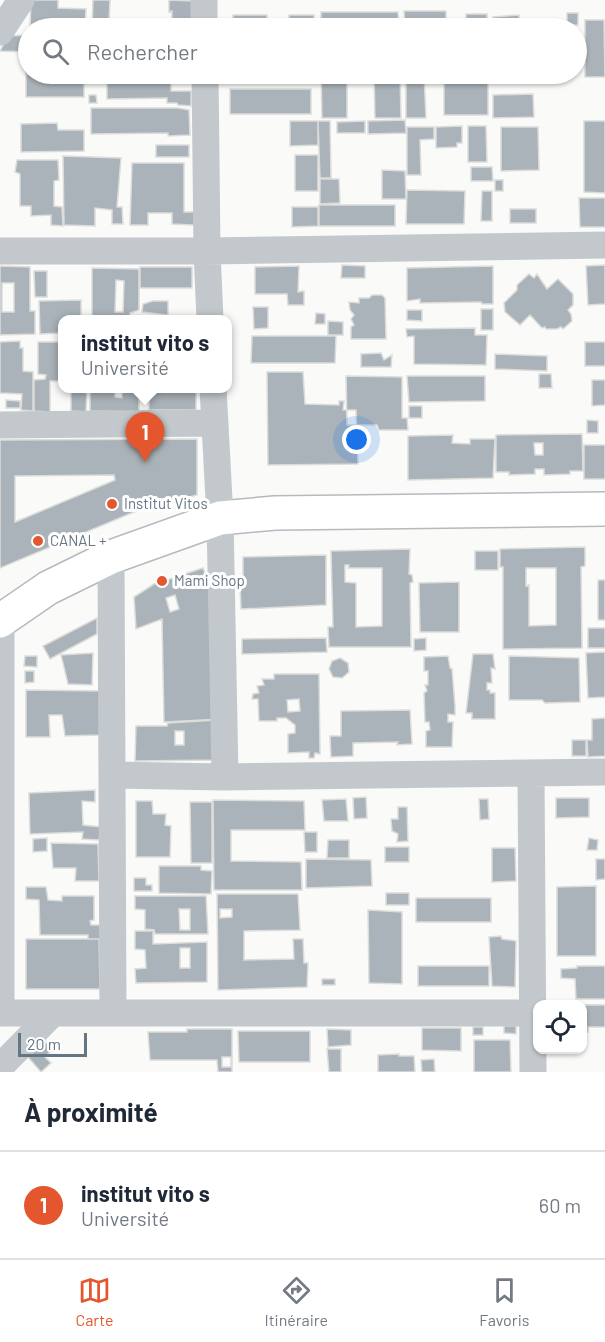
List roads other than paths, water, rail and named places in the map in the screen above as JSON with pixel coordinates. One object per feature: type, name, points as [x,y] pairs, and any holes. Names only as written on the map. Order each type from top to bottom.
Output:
[{"type":"main road","points":[[1,620],[48,588],[111,557],[220,518],[274,513],[605,509]]},
{"type":"street","points":[[0,32],[21,0]]},
{"type":"street","points":[[204,0],[204,18]]},
{"type":"street","points":[[205,84],[210,315]]},
{"type":"street","points":[[0,251],[207,251],[605,245]]},
{"type":"street","points":[[213,393],[220,518],[225,777]]},
{"type":"street","points":[[0,425],[215,423]]},
{"type":"street","points":[[111,557],[113,1013]]},
{"type":"street","points":[[1,620],[1,1013],[532,1013]]},
{"type":"street","points":[[112,775],[225,777],[605,772]]},
{"type":"street","points":[[531,773],[532,1072]]},
{"type":"street","points":[[0,1067],[53,1013]]},
{"type":"place","name":"institut vito s","points":[[145,462]]},
{"type":"place","name":"Institut Vitos","points":[[112,504]]},
{"type":"place","name":"CANAL +","points":[[38,541]]},
{"type":"place","name":"Mami Shop","points":[[162,581]]}]
